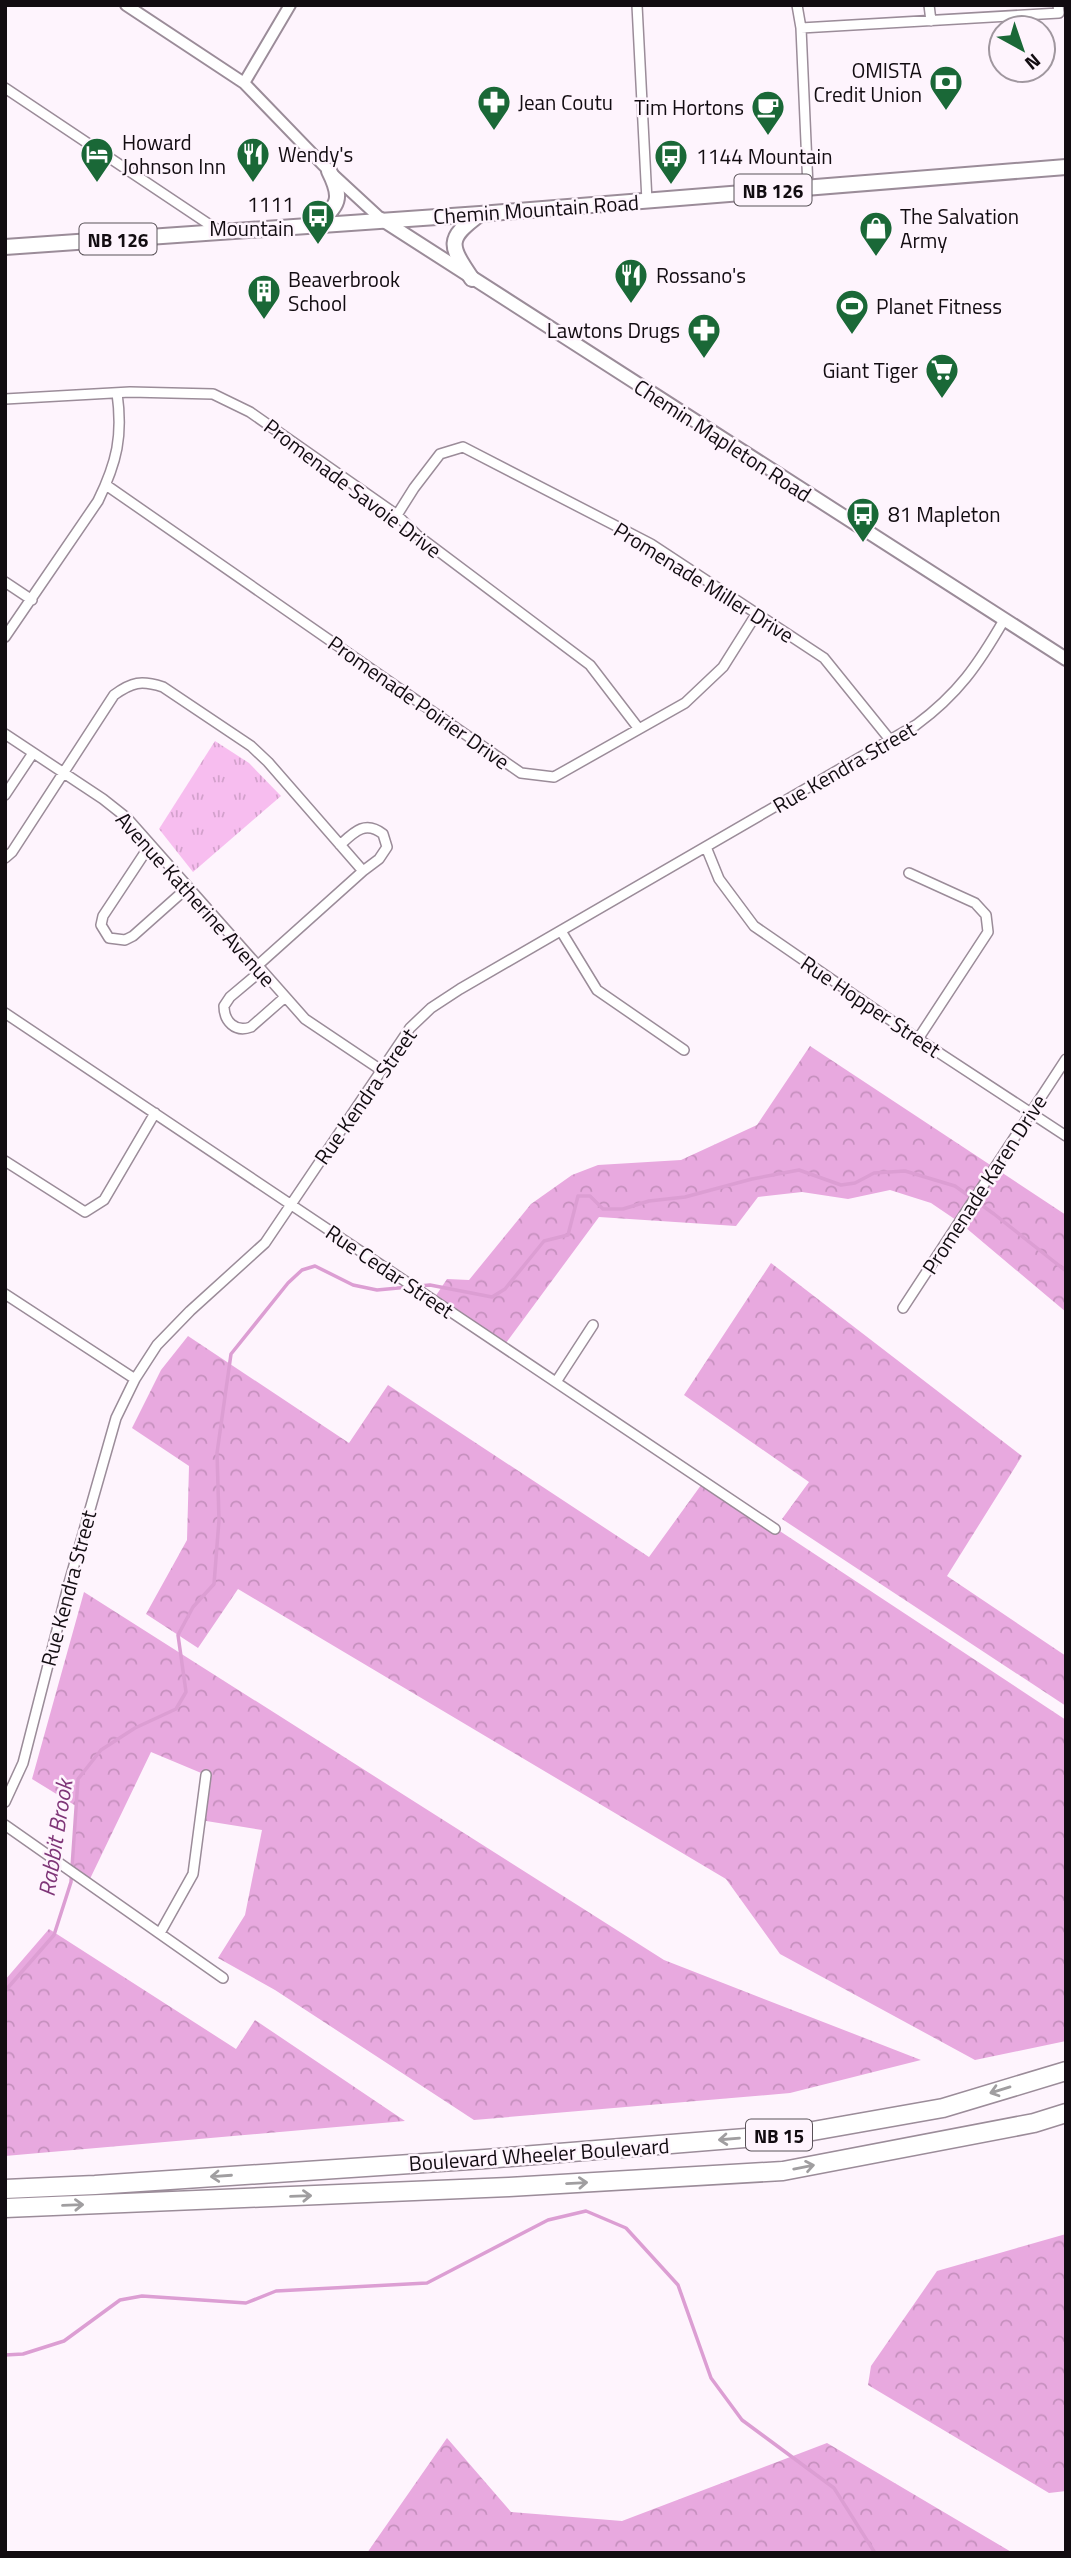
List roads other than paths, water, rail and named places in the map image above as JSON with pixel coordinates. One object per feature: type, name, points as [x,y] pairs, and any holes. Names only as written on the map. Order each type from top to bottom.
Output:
[{"type":"highway","name":"Boulevard Wheeler Boulevard","points":[[5,2189],[485,2159],[796,2134],[943,2108],[1066,2071]]},
{"type":"highway","name":"Boulevard Wheeler Boulevard","points":[[5,2208],[509,2187],[783,2171],[1034,2123],[1066,2113]]},
{"type":"main road","name":"Chemin Mountain Road","points":[[9,244],[480,214],[1066,167]]},
{"type":"main road","points":[[316,224],[335,208],[339,190],[329,171]]},
{"type":"main road","points":[[472,279],[456,255],[454,242],[459,229],[480,214]]},
{"type":"main road","name":"Chemin Mapleton Road","points":[[381,219],[1066,659]]},
{"type":"street","points":[[126,5],[244,83],[329,171],[381,219]]},
{"type":"street","points":[[244,83],[290,5]]},
{"type":"street","points":[[637,5],[648,201]]},
{"type":"street","points":[[797,5],[808,188]]},
{"type":"street","points":[[929,5],[931,21]]},
{"type":"street","points":[[800,28],[931,21],[1058,9]]},
{"type":"street","points":[[5,88],[220,231]]},
{"type":"street","points":[[5,637],[106,485],[120,445],[117,393]]},
{"type":"street","name":"Promenade Savoie Drive","points":[[5,399],[117,393],[214,394],[250,412],[397,515],[417,535],[590,666],[639,729]]},
{"type":"street","name":"Promenade Miller Drive","points":[[397,515],[440,454],[463,447],[651,544],[824,657],[891,741]]},
{"type":"street","name":"Promenade Poirier Drive","points":[[106,485],[521,773],[554,777],[685,703],[723,667],[757,613]]},
{"type":"street","points":[[5,582],[32,600]]},
{"type":"street","name":"Rue Kendra Street","points":[[5,1802],[23,1763],[69,1583],[116,1418],[135,1379],[166,1336],[265,1243],[411,1028],[431,1008],[561,930],[891,741],[938,709],[962,685],[985,654],[1004,620]]},
{"type":"street","points":[[5,858],[12,852],[114,695],[128,685],[146,682],[163,687],[251,746],[363,871]]},
{"type":"street","name":"Avenue Katherine Avenue","points":[[5,734],[64,772],[127,818],[305,1019],[380,1070]]},
{"type":"street","points":[[5,795],[33,753]]},
{"type":"street","points":[[284,998],[246,1029],[232,1026],[223,1006],[259,968],[384,854],[387,847],[383,834],[369,826],[362,828],[340,845]]},
{"type":"street","points":[[150,845],[103,916],[101,925],[108,938],[125,940],[133,936],[187,888]]},
{"type":"street","name":"Rue Hopper Street","points":[[706,847],[719,879],[754,926],[918,1039],[1066,1136]]},
{"type":"street","points":[[909,873],[975,903],[986,915],[988,932],[918,1039]]},
{"type":"street","points":[[561,930],[597,990],[684,1050]]},
{"type":"street","name":"Rue Cedar Street","points":[[5,1013],[775,1529]]},
{"type":"street","name":"Promenade Karen Drive","points":[[903,1308],[1066,1059]]},
{"type":"street","points":[[5,1161],[85,1212],[104,1200],[155,1113]]},
{"type":"street","points":[[5,1294],[135,1379]]},
{"type":"street","points":[[556,1382],[593,1325]]},
{"type":"street","points":[[160,1933],[193,1874],[206,1775]]},
{"type":"street","points":[[5,1825],[223,1978]]},
{"type":"waterway","name":"Rabbit Brook","points":[[5,1991],[54,1935],[71,1882],[78,1779],[101,1750],[135,1728],[176,1709],[186,1692],[178,1635],[193,1607],[214,1584],[219,1520],[217,1453],[231,1354],[288,1283],[302,1270],[315,1266],[353,1285],[377,1290],[430,1285],[492,1297],[505,1289],[544,1241],[568,1235],[578,1196],[590,1196],[603,1209],[623,1209],[649,1201],[685,1197],[799,1170],[841,1185],[855,1183],[874,1173],[905,1171],[955,1186],[1066,1271]]},
{"type":"waterway","points":[[5,2355],[23,2354],[64,2341],[120,2300],[142,2296],[246,2303],[276,2291],[427,2283],[548,2220],[586,2211],[626,2228],[678,2285],[711,2378],[742,2420],[834,2488],[875,2553]]},
{"type":"place","name":"OMISTA Credit Union","points":[[946,112]]},
{"type":"place","name":"Jean Coutu","points":[[494,132]]},
{"type":"place","name":"Tim Hortons","points":[[768,137]]},
{"type":"place","name":"Howard Johnson Inn","points":[[97,184]]},
{"type":"place","name":"Wendy's","points":[[253,184]]},
{"type":"place","name":"1144 Mountain","points":[[671,186]]},
{"type":"place","name":"1111 Mountain","points":[[318,246]]},
{"type":"place","name":"The Salvation Army","points":[[876,258]]},
{"type":"place","name":"Rossano's","points":[[631,305]]},
{"type":"place","name":"Beaverbrook School","points":[[264,321]]},
{"type":"place","name":"Planet Fitness","points":[[852,336]]},
{"type":"place","name":"Lawtons Drugs","points":[[704,360]]},
{"type":"place","name":"Giant Tiger","points":[[942,400]]},
{"type":"place","name":"81 Mapleton","points":[[863,544]]}]
